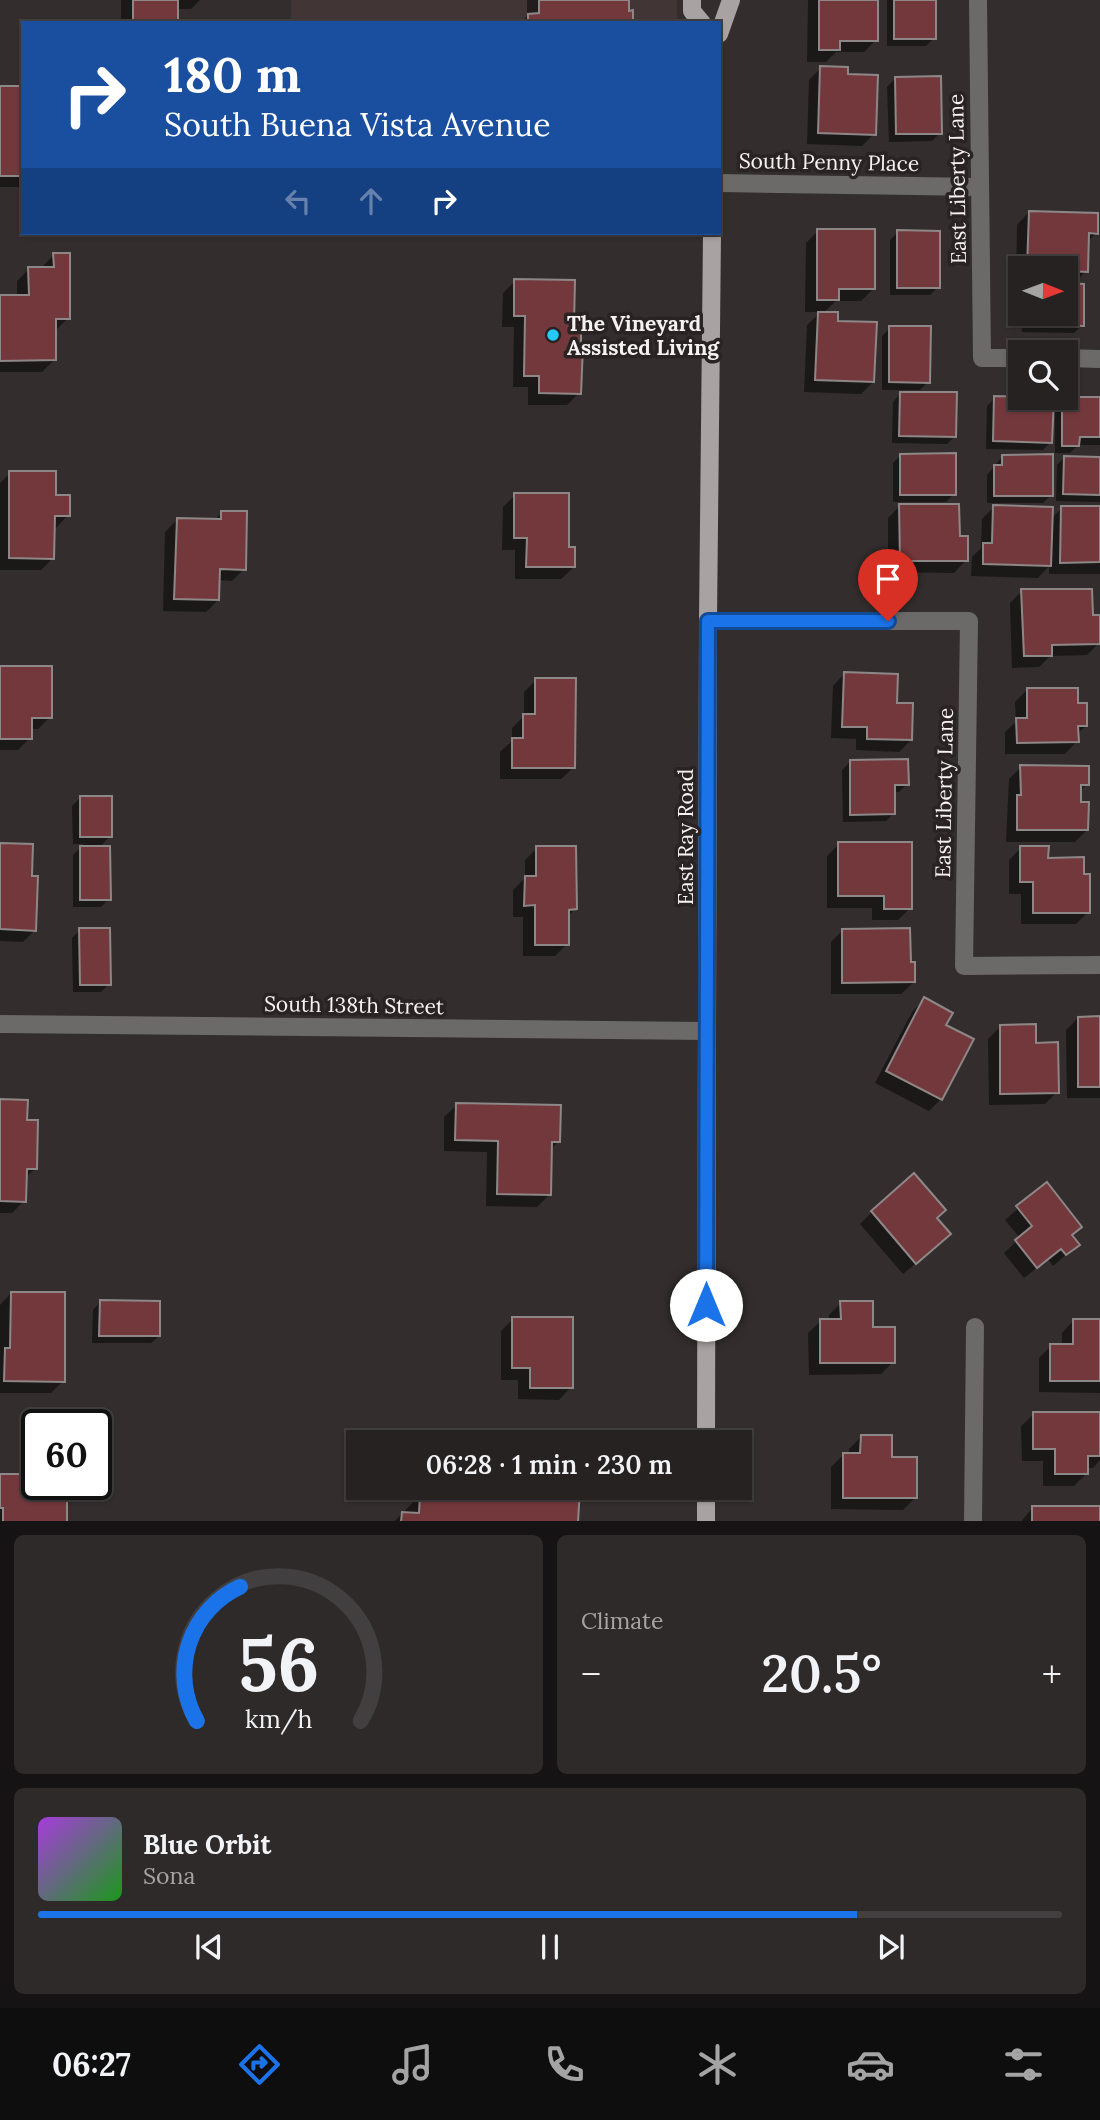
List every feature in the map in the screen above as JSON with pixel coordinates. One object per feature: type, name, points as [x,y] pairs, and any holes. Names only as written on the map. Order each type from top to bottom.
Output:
[{"type":"main road","points":[[692,0],[692,11],[700,21]]},
{"type":"main road","points":[[721,28],[731,0]]},
{"type":"main road","name":"East Ray Road","points":[[706,1430],[712,235]]},
{"type":"main road","points":[[706,1500],[706,1521]]},
{"type":"street","name":"East Liberty Lane","points":[[978,0],[982,358],[1008,358]]},
{"type":"street","name":"South Penny Place","points":[[721,183],[980,187]]},
{"type":"street","points":[[1078,358],[1100,359]]},
{"type":"street","name":"East Liberty Lane","points":[[708,621],[969,621],[964,966],[1100,965]]},
{"type":"street","name":"South 138th Street","points":[[0,1024],[707,1031]]},
{"type":"street","points":[[974,1521],[975,1327]]},
{"type":"shaded area","points":[[291,0],[677,0],[677,21],[291,21]]},
{"type":"shaded area","points":[[483,235],[676,235],[676,237]]},
{"type":"building","points":[[133,0],[178,0],[178,21],[133,21]]},
{"type":"building","points":[[539,0],[629,0],[633,21],[528,21],[528,14],[539,13]]},
{"type":"building","points":[[819,0],[878,0],[878,41],[840,41],[840,50],[819,50]]},
{"type":"building","points":[[894,0],[936,0],[936,39],[894,39]]},
{"type":"building","points":[[820,66],[848,67],[848,74],[878,75],[876,135],[818,133]]},
{"type":"building","points":[[941,76],[942,134],[896,134],[895,77]]},
{"type":"building","points":[[0,86],[21,86],[21,176],[0,176]]},
{"type":"building","points":[[1029,211],[1098,213],[1098,234],[1089,233],[1088,272],[1078,272],[1078,256],[1027,256]]},
{"type":"building","points":[[817,229],[875,229],[875,289],[839,289],[839,300],[817,300]]},
{"type":"building","points":[[897,230],[940,231],[940,288],[897,288]]},
{"type":"building","points":[[53,253],[70,253],[70,319],[56,319],[56,360],[0,361],[0,295],[29,295],[28,267],[54,267]]},
{"type":"building","name":"The Vineyard Assisted Living","points":[[514,279],[575,280],[574,324],[581,324],[583,346],[581,394],[539,393],[539,376],[524,376],[525,316],[514,316]]},
{"type":"building","points":[[1078,284],[1084,284],[1084,326],[1078,326]]},
{"type":"building","points":[[818,312],[838,312],[838,321],[877,322],[874,382],[815,380]]},
{"type":"building","points":[[889,326],[931,326],[930,383],[889,382]]},
{"type":"building","points":[[900,392],[957,392],[956,437],[899,436]]},
{"type":"building","points":[[994,396],[1008,396],[1008,410],[1053,410],[1052,443],[993,441]]},
{"type":"building","points":[[1078,397],[1100,397],[1100,437],[1080,437],[1079,446],[1062,446],[1062,410],[1078,410]]},
{"type":"building","points":[[956,453],[956,495],[900,495],[900,454]]},
{"type":"building","points":[[1053,454],[1053,496],[994,496],[994,465],[1002,465],[1002,455]]},
{"type":"building","points":[[1064,456],[1100,457],[1100,495],[1063,494]]},
{"type":"building","points":[[9,471],[56,471],[56,495],[70,495],[70,516],[55,516],[54,559],[9,558]]},
{"type":"building","points":[[514,493],[569,493],[569,547],[575,547],[575,567],[526,567],[527,538],[514,538]]},
{"type":"building","points":[[899,504],[959,504],[960,536],[968,536],[968,561],[900,561]]},
{"type":"building","points":[[993,505],[1053,507],[1051,566],[983,564],[983,543],[992,543]]},
{"type":"building","points":[[1061,506],[1100,506],[1100,562],[1060,563]]},
{"type":"building","points":[[221,511],[247,511],[246,570],[220,569],[219,600],[174,599],[177,518],[221,519]]},
{"type":"building","points":[[1021,589],[1092,589],[1093,615],[1100,615],[1100,644],[1052,645],[1052,656],[1024,656]]},
{"type":"building","points":[[0,666],[52,666],[52,718],[32,718],[32,739],[0,739]]},
{"type":"building","points":[[844,672],[898,674],[897,703],[913,703],[912,740],[867,739],[867,727],[842,727]]},
{"type":"building","points":[[535,678],[576,678],[575,768],[512,768],[512,738],[523,738],[523,714],[535,714]]},
{"type":"building","points":[[1027,688],[1078,688],[1078,703],[1087,703],[1087,726],[1078,726],[1079,742],[1017,743],[1016,718],[1027,718]]},
{"type":"building","points":[[908,759],[909,785],[895,785],[895,814],[850,815],[850,760]]},
{"type":"building","points":[[1020,765],[1089,766],[1089,785],[1081,785],[1081,802],[1089,802],[1088,830],[1017,830],[1017,795],[1021,795]]},
{"type":"building","points":[[80,796],[112,796],[112,837],[80,837]]},
{"type":"building","points":[[838,842],[912,842],[912,909],[884,909],[884,896],[838,896]]},
{"type":"building","points":[[0,843],[33,844],[32,876],[38,876],[36,931],[0,929]]},
{"type":"building","points":[[80,846],[110,846],[111,900],[80,900]]},
{"type":"building","points":[[536,846],[576,846],[577,909],[569,910],[569,945],[535,945],[535,905],[524,906],[525,876],[536,876]]},
{"type":"building","points":[[1020,846],[1049,846],[1048,858],[1084,857],[1084,874],[1090,874],[1090,913],[1033,913],[1033,882],[1020,882]]},
{"type":"building","points":[[79,928],[110,928],[111,985],[80,985]]},
{"type":"building","points":[[910,928],[911,962],[915,962],[915,982],[842,983],[842,929]]},
{"type":"building","points":[[924,997],[953,1013],[946,1025],[974,1039],[942,1100],[886,1071]]},
{"type":"building","points":[[1100,1016],[1100,1087],[1078,1087],[1078,1017]]},
{"type":"building","points":[[1036,1024],[1036,1043],[1058,1042],[1059,1093],[1000,1094],[1000,1025]]},
{"type":"building","points":[[0,1099],[28,1100],[27,1120],[38,1120],[37,1169],[27,1169],[26,1202],[0,1201]]},
{"type":"building","points":[[456,1103],[561,1105],[560,1142],[552,1142],[551,1195],[497,1194],[498,1141],[455,1140]]},
{"type":"building","points":[[914,1173],[946,1210],[937,1218],[951,1234],[916,1264],[871,1211]]},
{"type":"building","points":[[1047,1182],[1082,1227],[1072,1235],[1080,1245],[1066,1255],[1061,1249],[1037,1268],[1015,1240],[1032,1226],[1016,1206]]},
{"type":"building","points":[[11,1292],[65,1292],[65,1382],[4,1381],[5,1348],[10,1348]]},
{"type":"building","points":[[100,1300],[160,1301],[160,1336],[99,1336]]},
{"type":"building","points":[[840,1301],[873,1301],[873,1327],[895,1327],[895,1363],[820,1363],[820,1319],[841,1319]]},
{"type":"building","points":[[512,1317],[573,1317],[573,1388],[530,1388],[530,1368],[512,1368]]},
{"type":"building","points":[[1073,1319],[1100,1319],[1100,1381],[1050,1381],[1050,1344],[1073,1344]]},
{"type":"building","points":[[1033,1412],[1100,1412],[1100,1456],[1088,1456],[1088,1474],[1055,1474],[1055,1449],[1033,1449]]},
{"type":"building","points":[[861,1435],[892,1435],[892,1457],[917,1457],[917,1498],[843,1498],[843,1453],[860,1453]]},
{"type":"building","points":[[0,1474],[21,1474],[21,1500],[67,1500],[67,1521],[3,1521],[3,1508],[0,1508]]},
{"type":"building","points":[[420,1500],[579,1500],[578,1521],[401,1521],[402,1512],[419,1513]]},
{"type":"building","points":[[1032,1506],[1100,1506],[1100,1521],[1032,1521]]},
{"type":"place","name":"The Vineyard Assisted Living","points":[[553,335]]},
{"type":"route","points":[[706,1305],[708,621],[888,621]]}]
